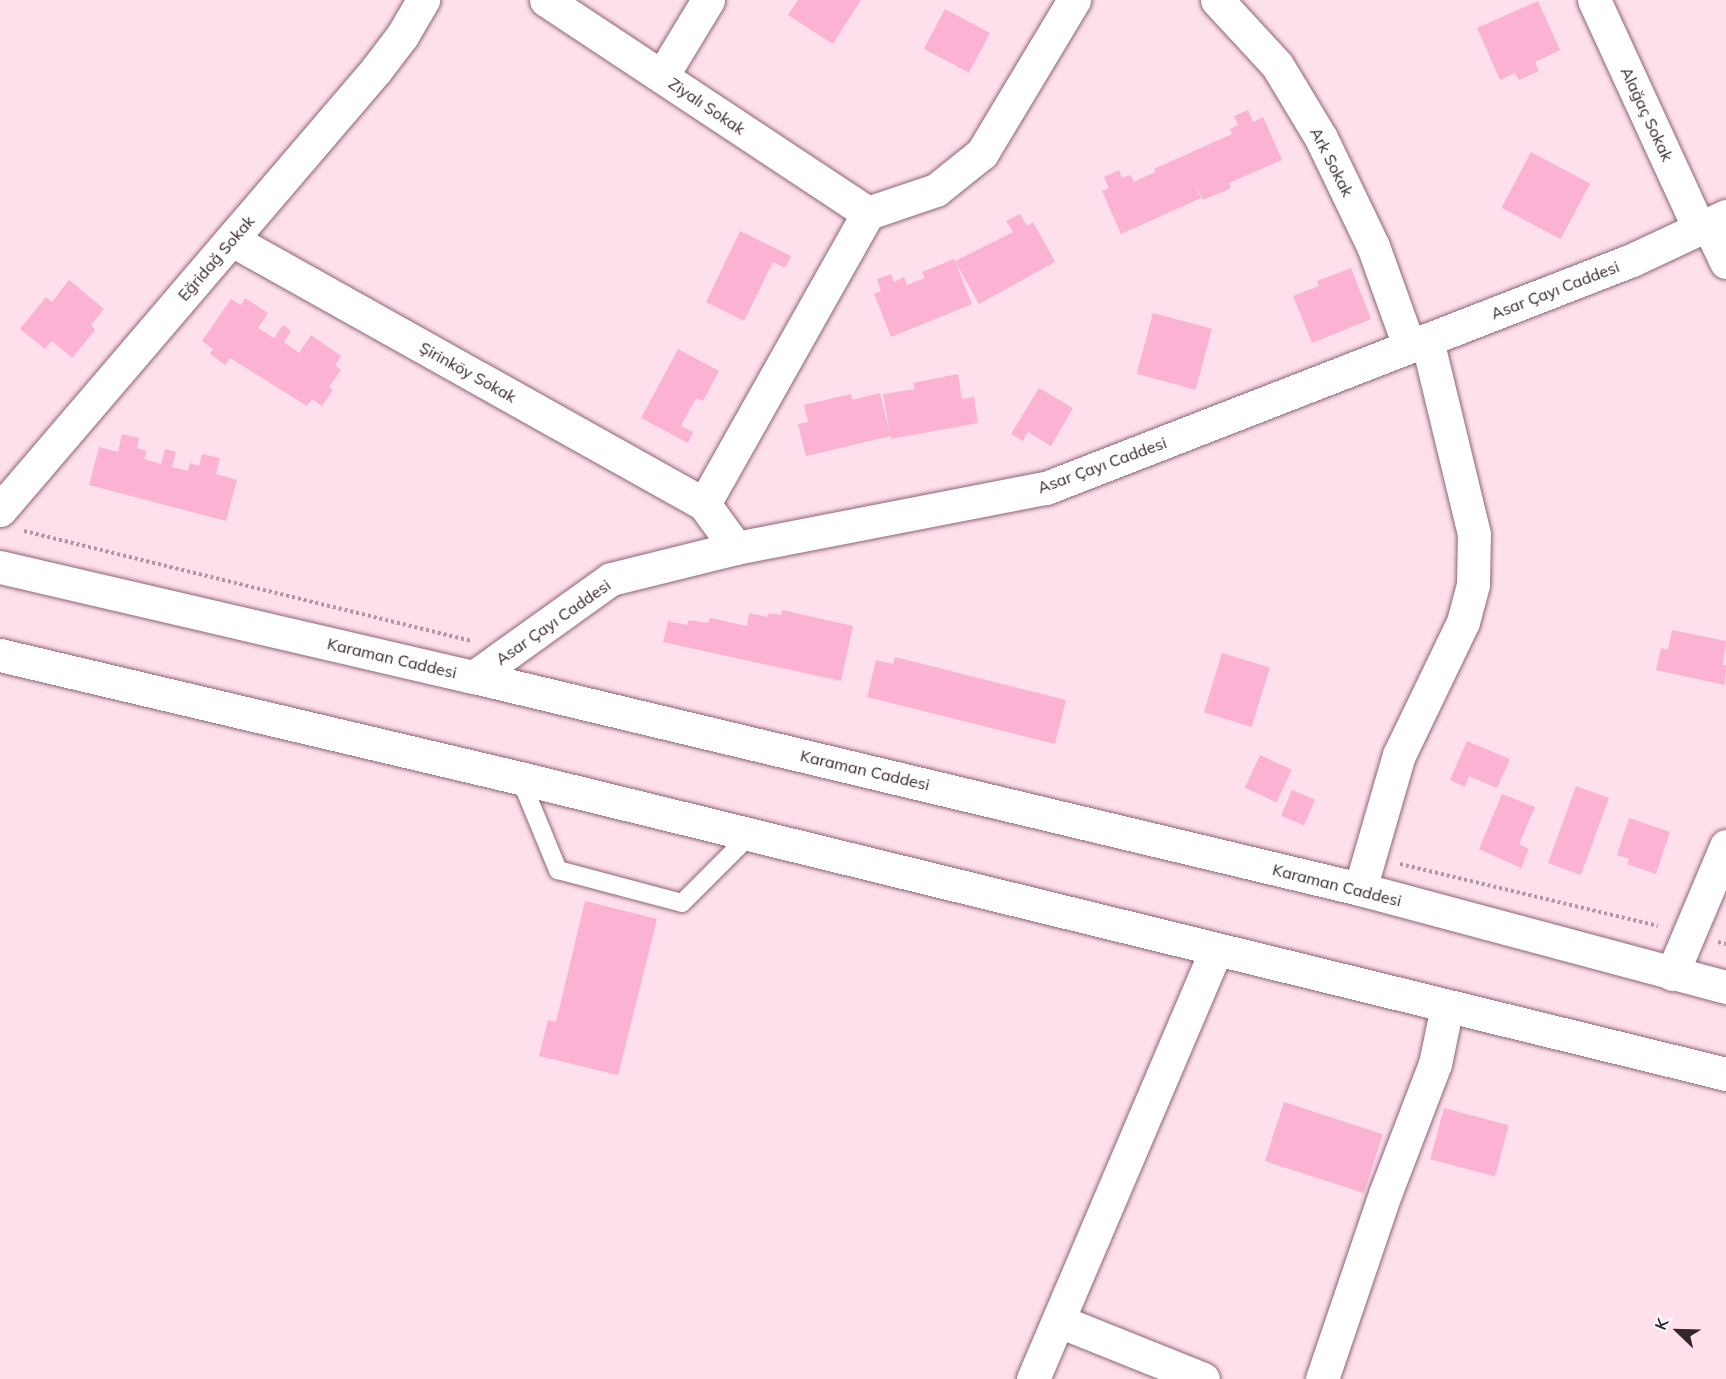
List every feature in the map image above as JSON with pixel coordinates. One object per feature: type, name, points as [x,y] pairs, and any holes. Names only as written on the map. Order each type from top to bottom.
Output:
[{"type":"main road","name":"Eğridağ Sokak","points":[[11,520],[232,240],[376,70],[402,36],[423,0]]},
{"type":"main road","name":"Ziyalı Sokak","points":[[546,0],[868,213]]},
{"type":"main road","points":[[662,76],[708,0]]},
{"type":"main road","points":[[736,548],[704,504],[868,213],[936,190],[982,153],[1074,0]]},
{"type":"main road","name":"Ark Sokak","points":[[1217,0],[1277,65],[1321,138],[1373,246],[1418,343],[1474,534],[1473,584],[1463,622],[1399,755],[1360,890]]},
{"type":"main road","name":"Alağaç Sokak","points":[[1594,0],[1711,223],[1726,262]]},
{"type":"main road","name":"Asar Çayı Caddesi","points":[[474,677],[611,579],[736,548],[1046,488],[1632,260],[1711,223]]},
{"type":"main road","name":"Şirinköy Sokak","points":[[232,240],[704,504]]},
{"type":"main road","name":"Karaman Caddesi","points":[[0,567],[474,677],[1360,890],[1726,987]]},
{"type":"main road","points":[[0,656],[520,778],[1726,1074]]},
{"type":"main road","points":[[1672,974],[1726,846]]},
{"type":"main road","points":[[1034,1379],[1216,950]]},
{"type":"main road","points":[[1322,1379],[1385,1194],[1435,1064],[1447,1006]]},
{"type":"main road","points":[[1059,1320],[1203,1379]]},
{"type":"lane","points":[[520,778],[558,870],[682,903],[750,835]]},
{"type":"path","points":[[11,520],[394,622]]},
{"type":"path","points":[[1392,862],[1656,926]]},
{"type":"building","points":[[798,0],[861,0],[833,44],[788,15]]},
{"type":"building","points":[[1538,1],[1560,50],[1535,62],[1539,71],[1519,80],[1515,73],[1500,80],[1477,28]]},
{"type":"building","points":[[945,9],[990,33],[969,73],[924,49]]},
{"type":"building","points":[[1248,110],[1253,122],[1263,117],[1282,160],[1229,183],[1231,188],[1203,200],[1192,178],[1201,198],[1121,234],[1102,191],[1109,188],[1104,177],[1119,170],[1122,178],[1130,175],[1134,182],[1155,172],[1154,169],[1232,134],[1230,129],[1238,125],[1234,116]]},
{"type":"building","points":[[1531,152],[1590,183],[1561,239],[1501,208]]},
{"type":"building","points":[[1020,214],[1027,226],[1033,222],[1055,262],[979,304],[955,261],[1013,232],[1006,221]]},
{"type":"building","points":[[740,231],[791,256],[785,268],[773,262],[744,321],[706,302]]},
{"type":"building","points":[[954,259],[972,304],[891,337],[874,294],[881,291],[877,279],[891,274],[894,282],[904,277],[907,285],[925,278],[922,272]]},
{"type":"building","points":[[1351,268],[1371,319],[1312,343],[1293,296],[1319,286],[1317,281]]},
{"type":"building","points":[[69,280],[104,309],[91,325],[95,330],[72,358],[52,341],[45,349],[20,329],[46,297],[52,302]]},
{"type":"building","points":[[245,298],[268,313],[258,328],[274,338],[283,325],[291,331],[284,342],[299,353],[311,335],[341,356],[335,365],[341,370],[329,387],[333,390],[322,406],[312,399],[307,406],[230,358],[225,365],[210,354],[213,349],[202,341],[231,299],[241,305]]},
{"type":"building","points":[[1153,313],[1212,329],[1196,390],[1137,374]]},
{"type":"building","points":[[678,349],[719,371],[703,401],[696,398],[681,426],[693,432],[688,443],[641,418]]},
{"type":"building","points":[[958,374],[962,399],[974,397],[978,423],[891,439],[891,436],[806,456],[798,424],[808,422],[804,405],[851,394],[852,400],[880,393],[890,434],[883,394],[915,389],[913,383]]},
{"type":"building","points":[[1039,388],[1073,408],[1051,446],[1028,432],[1023,441],[1011,434]]},
{"type":"building","points":[[122,434],[139,438],[137,448],[147,451],[144,459],[161,464],[165,449],[176,452],[172,467],[188,471],[190,463],[199,466],[202,454],[220,458],[216,474],[237,480],[226,521],[89,485],[99,447],[118,452]]},
{"type":"building","points":[[782,610],[853,626],[841,681],[663,642],[668,621],[687,625],[689,620],[708,623],[710,618],[747,626],[749,613],[767,617],[769,613],[781,615]]},
{"type":"building","points":[[1672,630],[1726,641],[1723,665],[1726,665],[1725,685],[1656,670],[1661,648],[1668,650]]},
{"type":"building","points":[[1222,653],[1270,668],[1252,727],[1204,712]]},
{"type":"building","points":[[895,657],[1066,700],[1055,744],[867,697],[876,660],[893,664]]},
{"type":"building","points":[[1467,741],[1510,759],[1497,788],[1469,776],[1465,787],[1450,780]]},
{"type":"building","points":[[1260,755],[1292,770],[1277,802],[1245,788]]},
{"type":"building","points":[[1576,786],[1609,798],[1581,875],[1548,863]]},
{"type":"building","points":[[1292,790],[1315,800],[1304,826],[1281,816]]},
{"type":"building","points":[[1502,794],[1535,807],[1519,844],[1529,849],[1521,868],[1479,849]]},
{"type":"building","points":[[1629,818],[1670,832],[1656,874],[1627,864],[1629,859],[1617,855]]},
{"type":"building","points":[[585,901],[657,919],[618,1075],[539,1056],[548,1020],[556,1022]]},
{"type":"building","points":[[1284,1102],[1383,1134],[1364,1193],[1265,1161]]},
{"type":"building","points":[[1444,1108],[1509,1125],[1495,1177],[1430,1159]]}]
